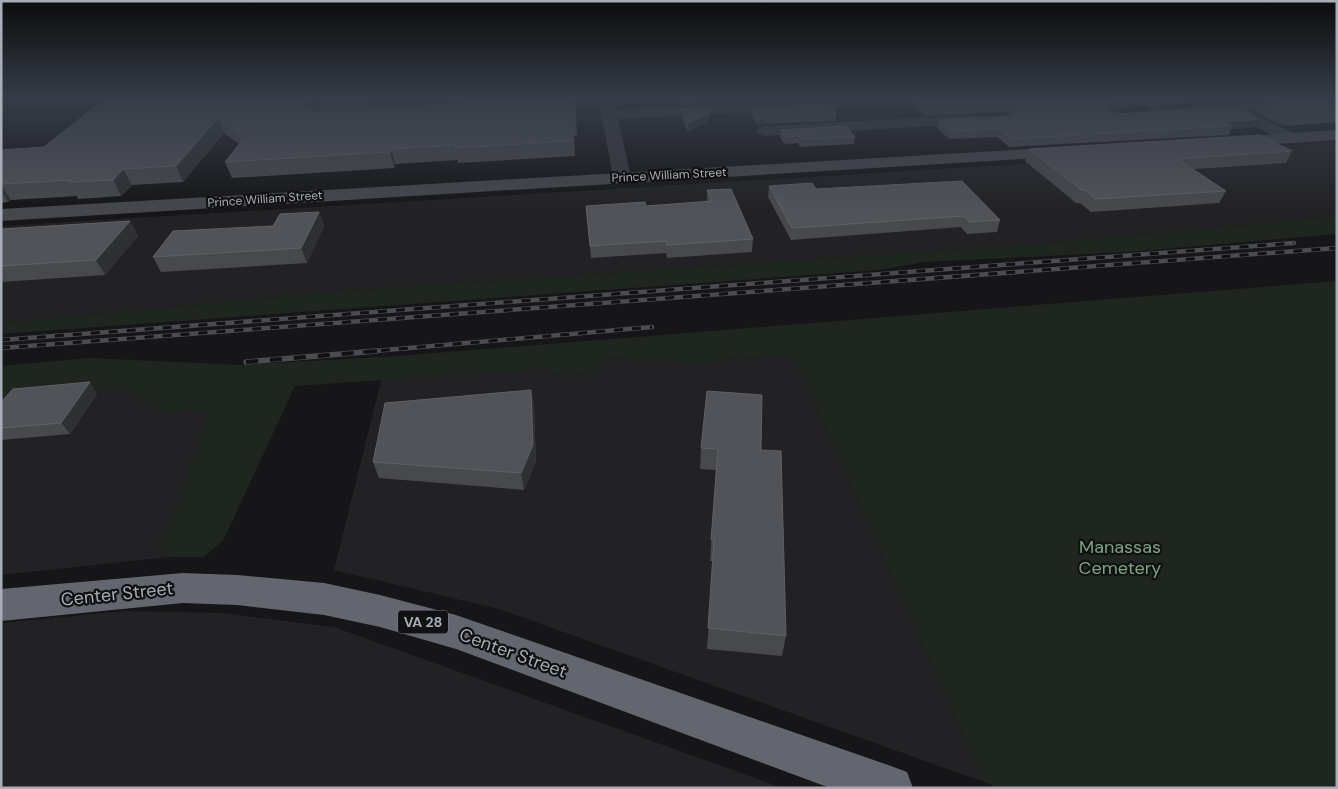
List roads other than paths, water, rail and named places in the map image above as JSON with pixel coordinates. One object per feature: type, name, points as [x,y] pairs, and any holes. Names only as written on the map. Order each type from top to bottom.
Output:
[{"type":"highway","name":"Center Street","points":[[1,605],[183,588],[237,590],[324,599],[380,611],[456,632],[832,776],[890,788]]},
{"type":"street","points":[[613,136],[622,177]]},
{"type":"street","points":[[1288,136],[1292,138]]},
{"type":"street","points":[[1220,143],[1325,136]]},
{"type":"street","name":"Prince William Street","points":[[1,216],[622,177],[1082,151]]},
{"type":"railway","points":[[1,340],[1294,243]]},
{"type":"railway","points":[[1,348],[1337,248]]},
{"type":"railway","points":[[363,352],[652,327]]},
{"type":"railway","points":[[246,362],[377,351]]},
{"type":"park label","name":"Manassas Cemetery","points":[[1120,557]]}]
